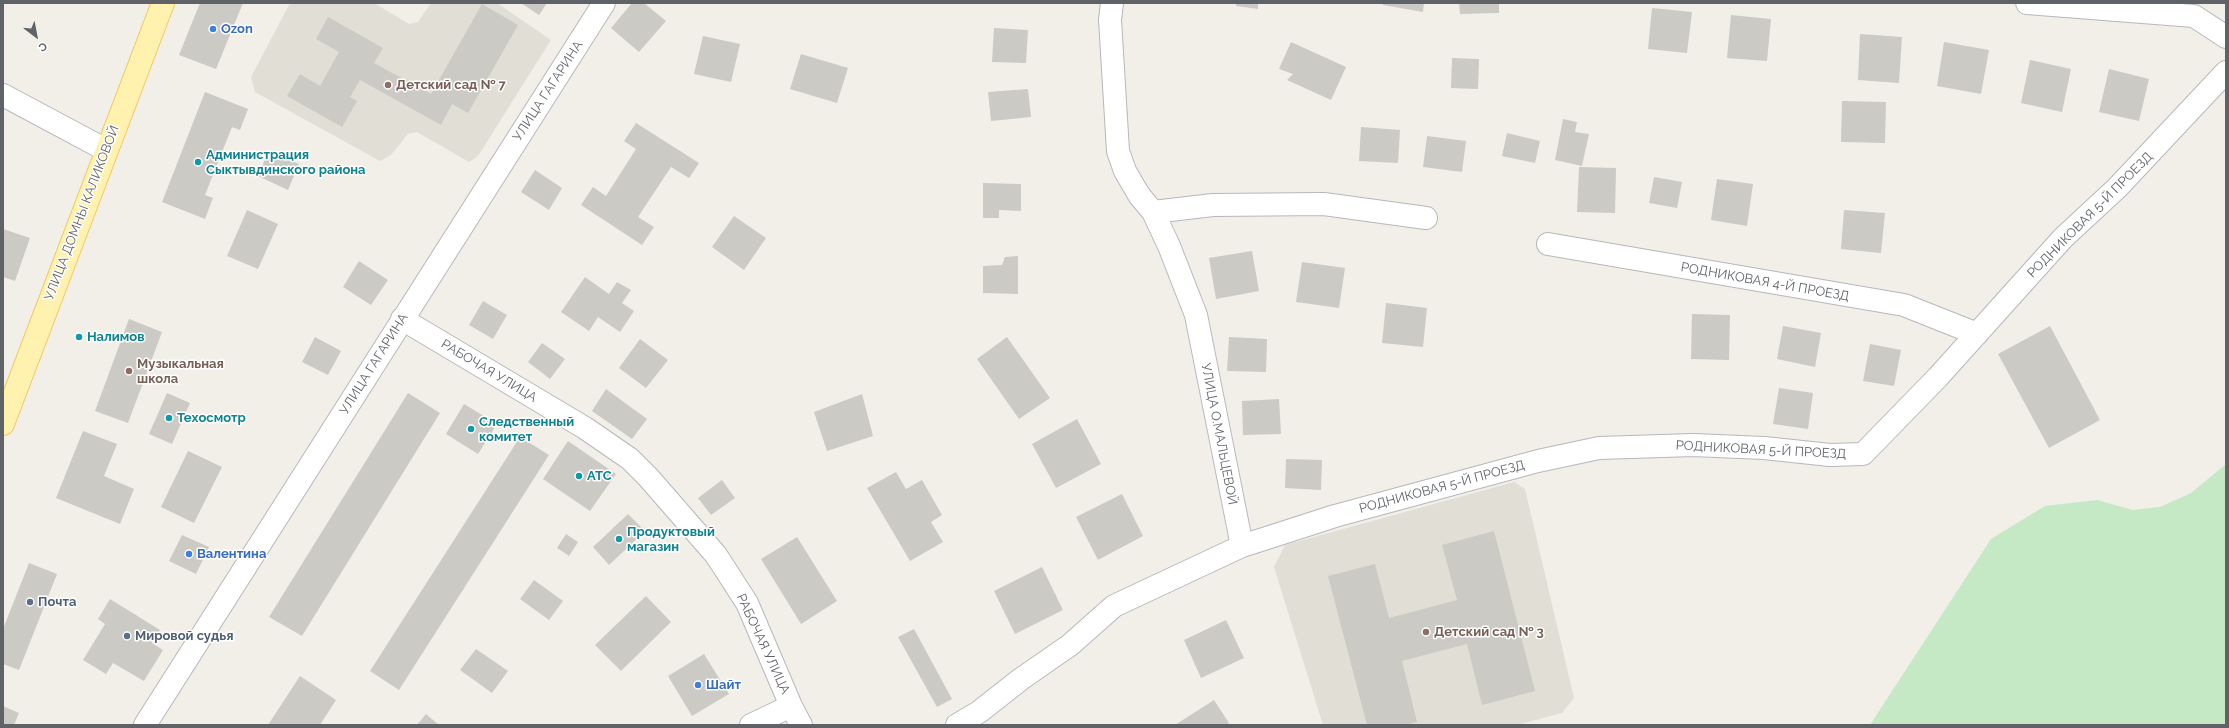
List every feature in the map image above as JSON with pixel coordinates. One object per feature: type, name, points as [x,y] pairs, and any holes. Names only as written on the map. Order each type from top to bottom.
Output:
[{"type":"main road","name":"УЛИЦА ДОМНЫ КАЛИКОВОЙ","points":[[3,424],[163,3]]},
{"type":"street","name":"УЛИЦА ГАГАРИНА","points":[[145,725],[604,3]]},
{"type":"street","name":"УЛИЦА О.МАЛЬЦЕВОЙ","points":[[1112,3],[1110,20],[1118,151],[1125,171],[1139,195],[1153,212],[1169,246],[1196,315],[1242,546]]},
{"type":"street","points":[[2027,3],[2194,16],[2226,37]]},
{"type":"street","name":"РОДНИКОВАЯ 5-Й ПРОЕЗД","points":[[1242,546],[1334,516],[1538,460],[1599,448],[1692,445],[1764,448],[1830,455],[1863,454],[1904,413],[2063,238],[2117,188],[2226,72]]},
{"type":"street","points":[[3,95],[106,150]]},
{"type":"street","points":[[1153,212],[1213,205],[1324,204],[1426,218]]},
{"type":"street","name":"РОДНИКОВАЯ 4-Й ПРОЕЗД","points":[[1548,244],[1904,306],[1977,334]]},
{"type":"street","name":"РАБОЧАЯ УЛИЦА","points":[[402,319],[585,428],[630,459],[648,477],[716,555],[747,603],[791,706],[801,725]]},
{"type":"street","points":[[956,725],[979,712],[1021,679],[1070,645],[1114,606],[1242,546]]},
{"type":"street","points":[[751,725],[791,706]]},
{"type":"shaded area","name":"Детский сад № 7","points":[[290,3],[374,3],[409,24],[418,22],[431,3],[497,3],[551,40],[478,156],[469,162],[417,132],[408,134],[391,155],[380,161],[255,92],[251,77]]},
{"type":"shaded area","name":"Детский сад № 3","points":[[1514,482],[1525,489],[1574,698],[1562,713],[1517,725],[1323,725],[1274,567],[1285,545]]},
{"type":"green space","points":[[2226,464],[2226,725],[1870,725],[1991,539],[2045,506],[2097,500],[2133,510],[2160,507],[2191,493]]},
{"type":"building","points":[[200,3],[243,3],[216,69],[179,55]]},
{"type":"building","points":[[521,3],[547,3],[539,15]]},
{"type":"building","points":[[632,3],[644,3],[666,21],[639,52],[611,28]]},
{"type":"building","points":[[1236,3],[1258,3],[1258,9],[1236,6]]},
{"type":"building","points":[[1383,3],[1424,3],[1423,12],[1383,5]]},
{"type":"building","points":[[1459,3],[1499,3],[1499,13],[1460,14]]},
{"type":"building","points":[[482,4],[518,25],[468,113],[452,104],[441,125],[360,80],[350,97],[357,101],[342,127],[287,96],[300,74],[320,86],[339,52],[316,39],[328,17],[383,48],[374,63],[431,94]]},
{"type":"building","points":[[1652,8],[1692,12],[1687,53],[1648,49]]},
{"type":"building","points":[[1731,15],[1771,19],[1767,61],[1727,58]]},
{"type":"building","points":[[994,28],[1028,30],[1026,63],[992,62]]},
{"type":"building","points":[[1860,34],[1902,37],[1899,83],[1858,80]]},
{"type":"building","points":[[703,36],[740,44],[731,82],[694,74]]},
{"type":"building","points":[[1291,42],[1346,67],[1331,100],[1287,80],[1293,74],[1279,69]]},
{"type":"building","points":[[1944,42],[1989,50],[1981,94],[1937,86]]},
{"type":"building","points":[[801,54],[848,68],[837,103],[790,89]]},
{"type":"building","points":[[1452,58],[1479,59],[1478,89],[1451,88]]},
{"type":"building","points":[[2030,60],[2071,69],[2062,112],[2021,103]]},
{"type":"building","points":[[2109,69],[2149,79],[2139,121],[2099,112]]},
{"type":"building","points":[[1028,89],[1031,117],[991,121],[988,92]]},
{"type":"building","name":"Администрация Сыктывдинского района","points":[[205,92],[248,109],[240,130],[232,127],[205,195],[213,198],[205,219],[162,202]]},
{"type":"building","points":[[1842,101],[1886,102],[1885,143],[1841,142]]},
{"type":"building","points":[[1563,119],[1577,122],[1575,132],[1589,134],[1582,166],[1555,160]]},
{"type":"building","points":[[636,123],[699,163],[689,178],[671,167],[638,217],[654,227],[642,245],[581,205],[593,187],[606,196],[636,149],[624,141]]},
{"type":"building","points":[[1361,127],[1400,130],[1398,163],[1359,161]]},
{"type":"building","points":[[1507,133],[1540,141],[1535,163],[1502,156]]},
{"type":"building","points":[[1427,136],[1466,141],[1462,172],[1423,167]]},
{"type":"building","points":[[269,150],[299,164],[288,190],[258,176]]},
{"type":"building","points":[[1579,167],[1616,168],[1615,213],[1577,212]]},
{"type":"building","points":[[535,170],[562,188],[549,210],[521,192]]},
{"type":"building","points":[[1654,177],[1682,182],[1677,208],[1649,203]]},
{"type":"building","points":[[1717,179],[1753,184],[1747,226],[1711,220]]},
{"type":"building","points":[[983,183],[1021,184],[1021,211],[999,210],[999,218],[983,218]]},
{"type":"building","points":[[247,210],[278,224],[258,269],[227,256]]},
{"type":"building","points":[[1844,210],[1885,213],[1881,253],[1841,249]]},
{"type":"building","points":[[734,216],[766,238],[744,270],[712,247]]},
{"type":"building","points":[[3,229],[30,238],[15,281],[3,277]]},
{"type":"building","points":[[1252,251],[1259,291],[1216,299],[1209,258]]},
{"type":"building","points":[[1018,256],[1018,294],[983,293],[983,266],[1002,265],[1005,257]]},
{"type":"building","points":[[359,261],[388,280],[371,305],[343,287]]},
{"type":"building","points":[[1302,262],[1345,268],[1339,308],[1296,302]]},
{"type":"building","points":[[585,277],[609,294],[617,282],[631,290],[622,303],[634,311],[620,332],[598,317],[589,331],[561,312]]},
{"type":"building","points":[[483,301],[507,315],[493,339],[469,325]]},
{"type":"building","points":[[1386,303],[1427,308],[1423,347],[1382,343]]},
{"type":"building","points":[[1692,314],[1730,315],[1729,360],[1691,359]]},
{"type":"building","name":"Музыкальная школа","points":[[129,319],[162,332],[128,423],[95,411]]},
{"type":"building","points":[[1783,326],[1821,333],[1815,367],[1777,359]]},
{"type":"building","points":[[2050,326],[2100,420],[2049,448],[1998,354]]},
{"type":"building","points":[[315,337],[341,351],[328,375],[302,362]]},
{"type":"building","points":[[1007,337],[1050,398],[1019,419],[977,359]]},
{"type":"building","points":[[1229,337],[1267,339],[1266,372],[1227,371]]},
{"type":"building","points":[[640,339],[668,360],[646,388],[619,368]]},
{"type":"building","points":[[542,343],[565,359],[550,379],[528,362]]},
{"type":"building","points":[[1870,344],[1901,350],[1894,386],[1863,381]]},
{"type":"building","points":[[1779,388],[1813,393],[1808,429],[1773,424]]},
{"type":"building","points":[[606,389],[647,419],[632,439],[592,411]]},
{"type":"building","name":"Техосмотр","points":[[167,393],[190,403],[172,444],[149,434]]},
{"type":"building","points":[[408,393],[440,413],[302,636],[269,617]]},
{"type":"building","points":[[862,394],[873,436],[827,451],[814,412]]},
{"type":"building","points":[[1279,399],[1281,434],[1243,435],[1242,401]]},
{"type":"building","name":"Следственный комитет","points":[[464,404],[497,424],[478,454],[446,434]]},
{"type":"building","points":[[1077,419],[1101,464],[1056,488],[1032,444]]},
{"type":"building","points":[[83,431],[117,444],[104,476],[134,489],[120,524],[56,498]]},
{"type":"building","points":[[520,437],[549,455],[399,690],[370,671]]},
{"type":"building","name":"АТС","points":[[568,441],[616,474],[590,511],[543,479]]},
{"type":"building","points":[[188,451],[222,467],[194,523],[161,507]]},
{"type":"building","points":[[1286,459],[1322,460],[1321,490],[1285,488]]},
{"type":"building","points":[[896,472],[906,489],[922,480],[942,515],[931,522],[943,542],[910,561],[867,488]]},
{"type":"building","points":[[722,480],[735,498],[711,515],[698,498]]},
{"type":"building","points":[[1122,494],[1143,536],[1098,560],[1076,517]]},
{"type":"building","name":"Продуктовый магазин","points":[[628,514],[645,531],[609,565],[593,547]]},
{"type":"building","points":[[1494,531],[1535,691],[1482,705],[1467,644],[1402,661],[1417,722],[1404,725],[1367,725],[1328,576],[1375,564],[1389,618],[1457,600],[1442,545]]},
{"type":"building","points":[[566,534],[578,542],[569,556],[557,548]]},
{"type":"building","name":"Валентина","points":[[182,535],[209,547],[196,574],[169,561]]},
{"type":"building","points":[[797,537],[837,601],[801,624],[761,559]]},
{"type":"building","name":"Почта","points":[[29,563],[57,574],[19,670],[3,664],[3,629]]},
{"type":"building","points":[[1042,567],[1063,610],[1015,634],[994,591]]},
{"type":"building","points":[[534,580],[563,601],[549,620],[520,599]]},
{"type":"building","points":[[646,596],[671,622],[621,671],[595,645]]},
{"type":"building","name":"Мировой судья","points":[[110,599],[160,630],[152,643],[163,650],[144,681],[113,663],[106,674],[83,660],[105,624],[98,619]]},
{"type":"building","points":[[1226,620],[1244,658],[1201,678],[1184,640]]},
{"type":"building","points":[[914,629],[952,699],[937,707],[898,637]]},
{"type":"building","points":[[476,649],[508,671],[492,693],[460,670]]},
{"type":"building","name":"Шайт","points":[[704,654],[729,694],[692,716],[668,676]]},
{"type":"building","points":[[300,676],[336,700],[320,725],[268,725]]},
{"type":"building","points":[[1214,700],[1229,723],[1226,725],[1175,725]]},
{"type":"building","points":[[3,706],[19,713],[14,725],[3,725]]},
{"type":"building","points":[[426,714],[439,725],[417,725]]},
{"type":"place","name":"Ozon","points":[[213,29]]},
{"type":"place","name":"Детский сад № 7","points":[[388,85]]},
{"type":"place","name":"Администрация Сыктывдинского района","points":[[198,162]]},
{"type":"place","name":"Налимов","points":[[79,337]]},
{"type":"place","name":"Музыкальная школа","points":[[129,371]]},
{"type":"place","name":"Техосмотр","points":[[169,418]]},
{"type":"place","name":"Следственный комитет","points":[[471,429]]},
{"type":"place","name":"АТС","points":[[579,476]]},
{"type":"place","name":"Продуктовый магазин","points":[[619,539]]},
{"type":"place","name":"Валентина","points":[[189,554]]},
{"type":"place","name":"Почта","points":[[30,602]]},
{"type":"place","name":"Детский сад № 3","points":[[1426,632]]},
{"type":"place","name":"Мировой судья","points":[[127,636]]},
{"type":"place","name":"Шайт","points":[[698,685]]}]
